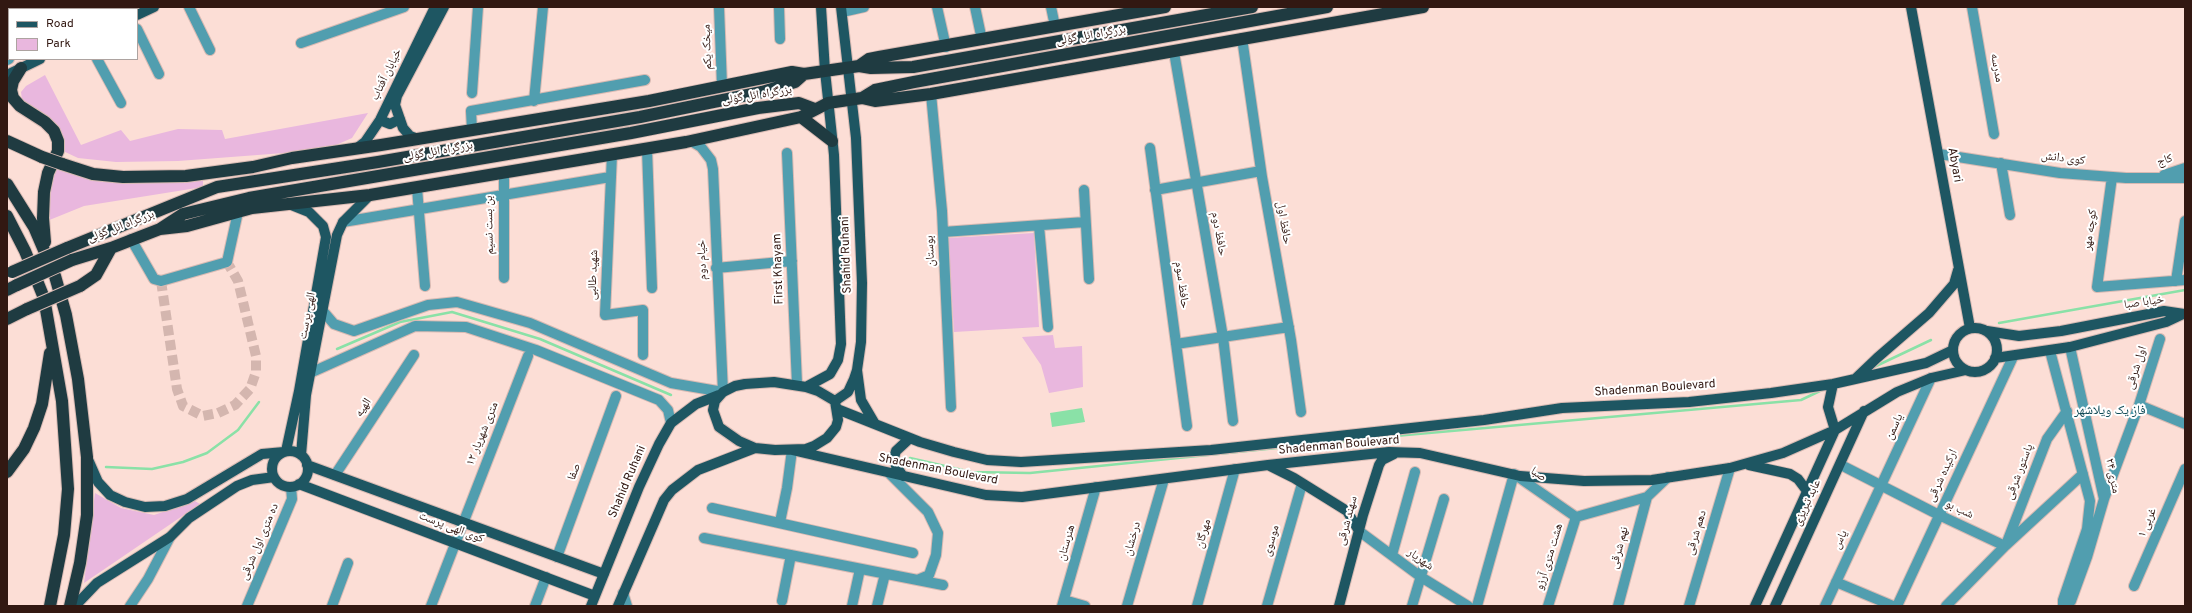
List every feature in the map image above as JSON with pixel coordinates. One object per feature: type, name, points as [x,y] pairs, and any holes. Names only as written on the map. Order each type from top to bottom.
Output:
[{"type":"highway","points":[[7,141],[62,164],[93,174],[123,178],[186,176],[253,167],[292,158],[356,149],[649,101],[792,72],[804,74],[853,66],[869,59],[1165,7]]},
{"type":"highway","name":"بزرگراه ائل گؤلی","points":[[853,66],[871,68],[913,67],[1252,7]]},
{"type":"highway","name":"بزرگراه ائل گؤلی","points":[[857,98],[875,90],[914,82],[1327,7]]},
{"type":"highway","points":[[160,228],[187,226],[238,212],[289,204],[370,196],[686,142],[802,118],[815,109],[828,103],[857,98],[875,101],[931,94],[1422,7]]},
{"type":"highway","points":[[913,67],[909,74],[910,80],[914,82]]},
{"type":"highway","points":[[21,68],[13,81],[11,90],[13,98],[20,106],[45,122],[54,131],[58,141],[58,151],[48,173],[44,192],[43,218],[46,252]]},
{"type":"highway","name":"بزرگراه ائل گؤلی","points":[[10,273],[217,187],[378,162],[640,117],[762,92],[795,82],[804,74]]},
{"type":"highway","name":"بزرگراه ائل گؤلی","points":[[12,288],[72,260],[110,248],[160,228],[183,214],[248,198],[631,133],[758,108],[799,103],[815,109]]},
{"type":"highway","points":[[802,118],[832,141]]},
{"type":"highway","points":[[7,184],[34,227],[55,276],[70,332],[78,379],[88,457],[87,515],[80,563],[70,606]]},
{"type":"highway","points":[[7,216],[25,251],[44,298],[52,334],[62,401],[68,489],[64,535],[50,606]]},
{"type":"highway","points":[[7,319],[80,286],[96,275],[110,248]]},
{"type":"highway","points":[[7,472],[24,449],[38,416],[49,365],[52,334]]},
{"type":"main road","points":[[138,15],[154,7]]},
{"type":"main road","name":"خیابان آفتاب","points":[[356,149],[365,142],[380,120],[434,7]]},
{"type":"main road","points":[[418,139],[410,136],[400,119],[395,106],[397,96],[444,7]]},
{"type":"main road","name":"Shahid Ruhani","points":[[802,385],[830,374],[838,360],[841,344],[834,155],[824,71],[821,7]]},
{"type":"main road","name":"Abyari","points":[[1912,7],[1970,328]]},
{"type":"main road","name":"Shahid Ruhani","points":[[836,405],[848,392],[857,370],[862,342],[862,283],[856,138],[857,98],[853,66],[842,9]]},
{"type":"main road","points":[[7,74],[38,60]]},
{"type":"main road","points":[[380,120],[390,124],[400,119]]},
{"type":"main road","name":"الهی پرست","points":[[301,455],[306,395],[337,234],[342,222],[370,196]]},
{"type":"main road","name":"الهی پرست","points":[[285,452],[299,391],[326,237],[323,226],[314,216],[309,212],[289,204]]},
{"type":"main road","points":[[1855,379],[1876,358],[1929,313],[1954,284],[1959,266]]},
{"type":"main road","name":"خیابا صبا","points":[[1987,332],[2019,336],[2061,331],[2164,311],[2185,314]]},
{"type":"main road","name":"خیابا صبا","points":[[1995,358],[2013,357],[2070,347],[2166,322],[2185,314]]},
{"type":"main road","points":[[1970,328],[1980,328],[1987,332],[1996,342],[1997,350],[1995,358],[1991,365],[1984,370],[1974,372],[1966,370],[1956,362],[1953,350],[1956,337],[1963,331],[1970,328]]},
{"type":"main road","name":"Shadenman Boulevard","points":[[836,405],[875,424],[910,438],[987,460],[1021,462],[1212,450],[1484,420],[1562,408],[1689,402],[1771,393],[1833,384],[1926,363],[1953,350]]},
{"type":"main road","points":[[857,370],[861,400],[875,424]]},
{"type":"main road","name":"Shadenman Boulevard","points":[[792,450],[890,474],[986,495],[1022,497],[1268,465],[1397,452],[1420,453],[1514,474],[1584,481],[1652,480],[1730,468],[1783,453],[1835,430],[1897,392],[1932,378],[1966,370]]},
{"type":"main road","points":[[774,382],[802,385],[818,391],[836,405],[838,420],[836,427],[827,438],[814,446],[792,450],[755,448],[739,441],[719,427],[713,410],[721,394],[734,386],[751,383],[774,382]]},
{"type":"main road","points":[[1833,384],[1828,407],[1835,430]]},
{"type":"main road","name":"Shahid Ruhani","points":[[591,606],[648,468],[671,423],[696,404],[721,394]]},
{"type":"main road","name":"عابد تبریزی","points":[[1775,606],[1841,465],[1864,411]]},
{"type":"main road","name":"عابد تبریزی","points":[[1754,606],[1835,430]]},
{"type":"main road","points":[[903,476],[896,466],[894,458],[896,451],[910,438]]},
{"type":"main road","points":[[624,606],[623,593],[664,500],[672,490],[698,470],[755,448]]},
{"type":"main road","points":[[88,457],[98,482],[110,495],[125,502],[145,507],[165,506],[187,498],[262,454],[285,452],[301,455],[307,465],[306,477],[295,486],[281,485],[274,477],[272,465],[278,455],[285,452]]},
{"type":"main road","name":"سهند شرقی","points":[[1339,606],[1359,531],[1379,465],[1387,457],[1397,452]]},
{"type":"main road","name":"کوی الهی پرست","points":[[307,465],[604,574]]},
{"type":"main road","points":[[1268,465],[1347,511],[1359,531]]},
{"type":"main road","points":[[1743,465],[1762,467],[1790,474],[1798,479],[1807,491]]},
{"type":"main road","points":[[75,606],[97,582],[170,536],[189,518],[237,486],[252,480],[274,477]]},
{"type":"main road","name":"کوی الهی پرست","points":[[295,486],[454,543],[595,596]]},
{"type":"street","points":[[189,7],[210,50]]},
{"type":"street","points":[[301,43],[404,7]]},
{"type":"street","points":[[472,93],[478,7]]},
{"type":"street","points":[[534,101],[543,7]]},
{"type":"street","name":"میخک یکم","points":[[719,7],[722,86]]},
{"type":"street","points":[[779,7],[780,39]]},
{"type":"street","points":[[842,9],[864,7]]},
{"type":"street","points":[[937,7],[946,46]]},
{"type":"street","points":[[975,7],[982,40]]},
{"type":"street","points":[[1051,7],[1055,26]]},
{"type":"street","name":"مدرسه","points":[[1972,7],[1994,134]]},
{"type":"street","points":[[138,31],[159,74]]},
{"type":"street","name":"حافظ اول","points":[[1242,38],[1261,171],[1289,327],[1301,412]]},
{"type":"street","name":"حافظ دوم","points":[[1174,52],[1223,337],[1233,421]]},
{"type":"street","points":[[98,60],[121,103]]},
{"type":"street","points":[[472,130],[471,111],[534,101],[645,80]]},
{"type":"street","name":"بوستان","points":[[931,94],[943,232],[951,407]]},
{"type":"street","name":"خیام دوم","points":[[686,142],[691,141],[701,147],[711,160],[721,394]]},
{"type":"street","name":"حافظ سوم","points":[[1150,148],[1188,426]]},
{"type":"street","points":[[647,149],[652,288]]},
{"type":"street","name":"First Khayam","points":[[787,153],[792,261],[802,385]]},
{"type":"street","name":"شهید طالبی","points":[[612,154],[605,315],[643,310],[643,355]]},
{"type":"street","name":"کوی دانش","points":[[1939,154],[2060,173],[2112,177],[2185,178]]},
{"type":"street","points":[[2001,163],[2010,215]]},
{"type":"street","name":"کاج","points":[[2153,178],[2185,168]]},
{"type":"street","points":[[1155,190],[1261,171]]},
{"type":"street","name":"بن بست نسیم","points":[[504,173],[504,278]]},
{"type":"street","points":[[342,222],[610,177]]},
{"type":"street","name":"کوچه مهر","points":[[2112,177],[2096,287],[2180,281]]},
{"type":"street","points":[[417,188],[425,286]]},
{"type":"street","points":[[1084,190],[1089,279]]},
{"type":"street","points":[[131,239],[154,278],[161,282],[227,262],[238,212]]},
{"type":"street","points":[[2180,281],[2185,221]]},
{"type":"street","points":[[943,232],[1086,222]]},
{"type":"street","points":[[1039,226],[1048,327]]},
{"type":"street","points":[[716,268],[792,261]]},
{"type":"street","points":[[322,310],[334,324],[354,331],[428,305],[457,302],[530,323],[671,383],[721,394]]},
{"type":"street","points":[[310,373],[415,326],[466,327],[536,350],[659,400],[668,410],[671,423]]},
{"type":"street","points":[[1176,344],[1289,327]]},
{"type":"street","name":"اول شرقی","points":[[2104,499],[2139,405],[2160,340]]},
{"type":"street","name":"۲۴ متری","points":[[2068,606],[2071,602],[2087,557],[2104,499],[2070,347]]},
{"type":"street","points":[[2050,351],[2090,501],[2087,530],[2063,600],[2063,606]]},
{"type":"street","name":"الهیه","points":[[335,475],[414,355]]},
{"type":"street","name":"۱۲ متری شهریار","points":[[430,606],[528,356]]},
{"type":"street","name":"ارکیده شرقی","points":[[1897,606],[2013,357]]},
{"type":"street","name":"یاسمن","points":[[1881,486],[1932,378]]},
{"type":"street","name":"صفا","points":[[558,557],[616,396]]},
{"type":"street","points":[[2139,405],[2185,424]]},
{"type":"street","name":"پاستور شرقی","points":[[2005,546],[2047,439],[2067,411]]},
{"type":"street","points":[[780,522],[787,488],[792,450]]},
{"type":"street","points":[[2079,461],[2084,456],[2090,456],[2095,460]]},
{"type":"street","name":"شب بو","points":[[1841,465],[1939,516],[2005,546]]},
{"type":"street","name":"دهم شرقی","points":[[1689,606],[1730,468]]},
{"type":"street","name":"۱ غربی","points":[[2134,586],[2185,469]]},
{"type":"street","name":"مهرگان","points":[[1197,606],[1235,470]]},
{"type":"street","points":[[1392,555],[1415,472]]},
{"type":"street","points":[[890,474],[928,512],[938,533],[936,555],[929,575],[917,580]]},
{"type":"street","name":"صبا","points":[[1477,606],[1514,474],[1576,516]]},
{"type":"street","name":"پاستور شرقی","points":[[1946,606],[2005,546],[2083,474]]},
{"type":"street","name":"درخشان","points":[[1127,606],[1164,478]]},
{"type":"street","points":[[1576,516],[1647,497],[1668,478]]},
{"type":"street","name":"موسوی","points":[[1267,606],[1302,484]]},
{"type":"street","name":"ده متری اول شرقی","points":[[247,606],[292,499],[295,486]]},
{"type":"street","name":"یاس","points":[[1825,606],[1881,486]]},
{"type":"street","name":"هنرستان","points":[[1063,603],[1096,487]]},
{"type":"street","name":"نهم شرقی","points":[[1618,606],[1647,497]]},
{"type":"street","points":[[1412,606],[1444,499]]},
{"type":"street","points":[[2090,501],[2104,499]]},
{"type":"street","points":[[712,508],[780,522],[912,553]]},
{"type":"street","name":"هشت متری آرزو","points":[[1548,606],[1576,516]]},
{"type":"street","name":"شهریار","points":[[1359,531],[1421,577],[1468,606]]},
{"type":"street","points":[[130,606],[148,579],[170,536]]},
{"type":"street","points":[[704,538],[943,585]]},
{"type":"street","points":[[782,602],[791,555]]},
{"type":"street","points":[[332,606],[348,563]]},
{"type":"street","points":[[852,606],[860,569]]},
{"type":"street","points":[[877,606],[885,574]]},
{"type":"street","points":[[535,606],[546,577]]},
{"type":"street","points":[[1836,582],[1893,606]]},
{"type":"street","points":[[1063,603],[1085,606]]},
{"type":"green space","points":[[45,75],[81,145],[121,130],[130,141],[178,129],[222,130],[225,139],[368,113],[352,138],[336,145],[284,153],[178,161],[116,162],[78,158],[63,151],[22,100],[21,92],[26,86]]},
{"type":"green space","points":[[54,168],[98,178],[203,178],[203,187],[84,206],[47,221],[48,199]]},
{"type":"green space","points":[[1034,233],[1039,327],[954,332],[948,238]]},
{"type":"green space","points":[[1053,335],[1055,348],[1082,346],[1083,387],[1049,393],[1041,365],[1022,337]]},
{"type":"green space","points":[[95,493],[121,508],[154,515],[195,501],[200,504],[84,583]]},
{"type":"shaded area","points":[[1082,408],[1085,422],[1052,427],[1050,413]]},
{"type":"waterway","points":[[1999,323],[2185,290]]},
{"type":"waterway","points":[[337,349],[400,322],[452,312],[540,339],[671,395]]},
{"type":"waterway","points":[[1874,367],[1931,340]]},
{"type":"waterway","points":[[910,458],[971,472],[1030,473],[1395,436],[1801,400],[1822,390]]},
{"type":"waterway","points":[[106,467],[152,469],[183,462],[207,453],[238,430],[259,402]]},
{"type":"tunnel","points":[[161,281],[177,389],[183,406],[203,416],[218,413],[235,405],[250,389],[256,372],[256,356],[238,281],[227,262]]},
{"type":"district","name":"فاز یک ویلاشهر","points":[[2110,411]]}]
